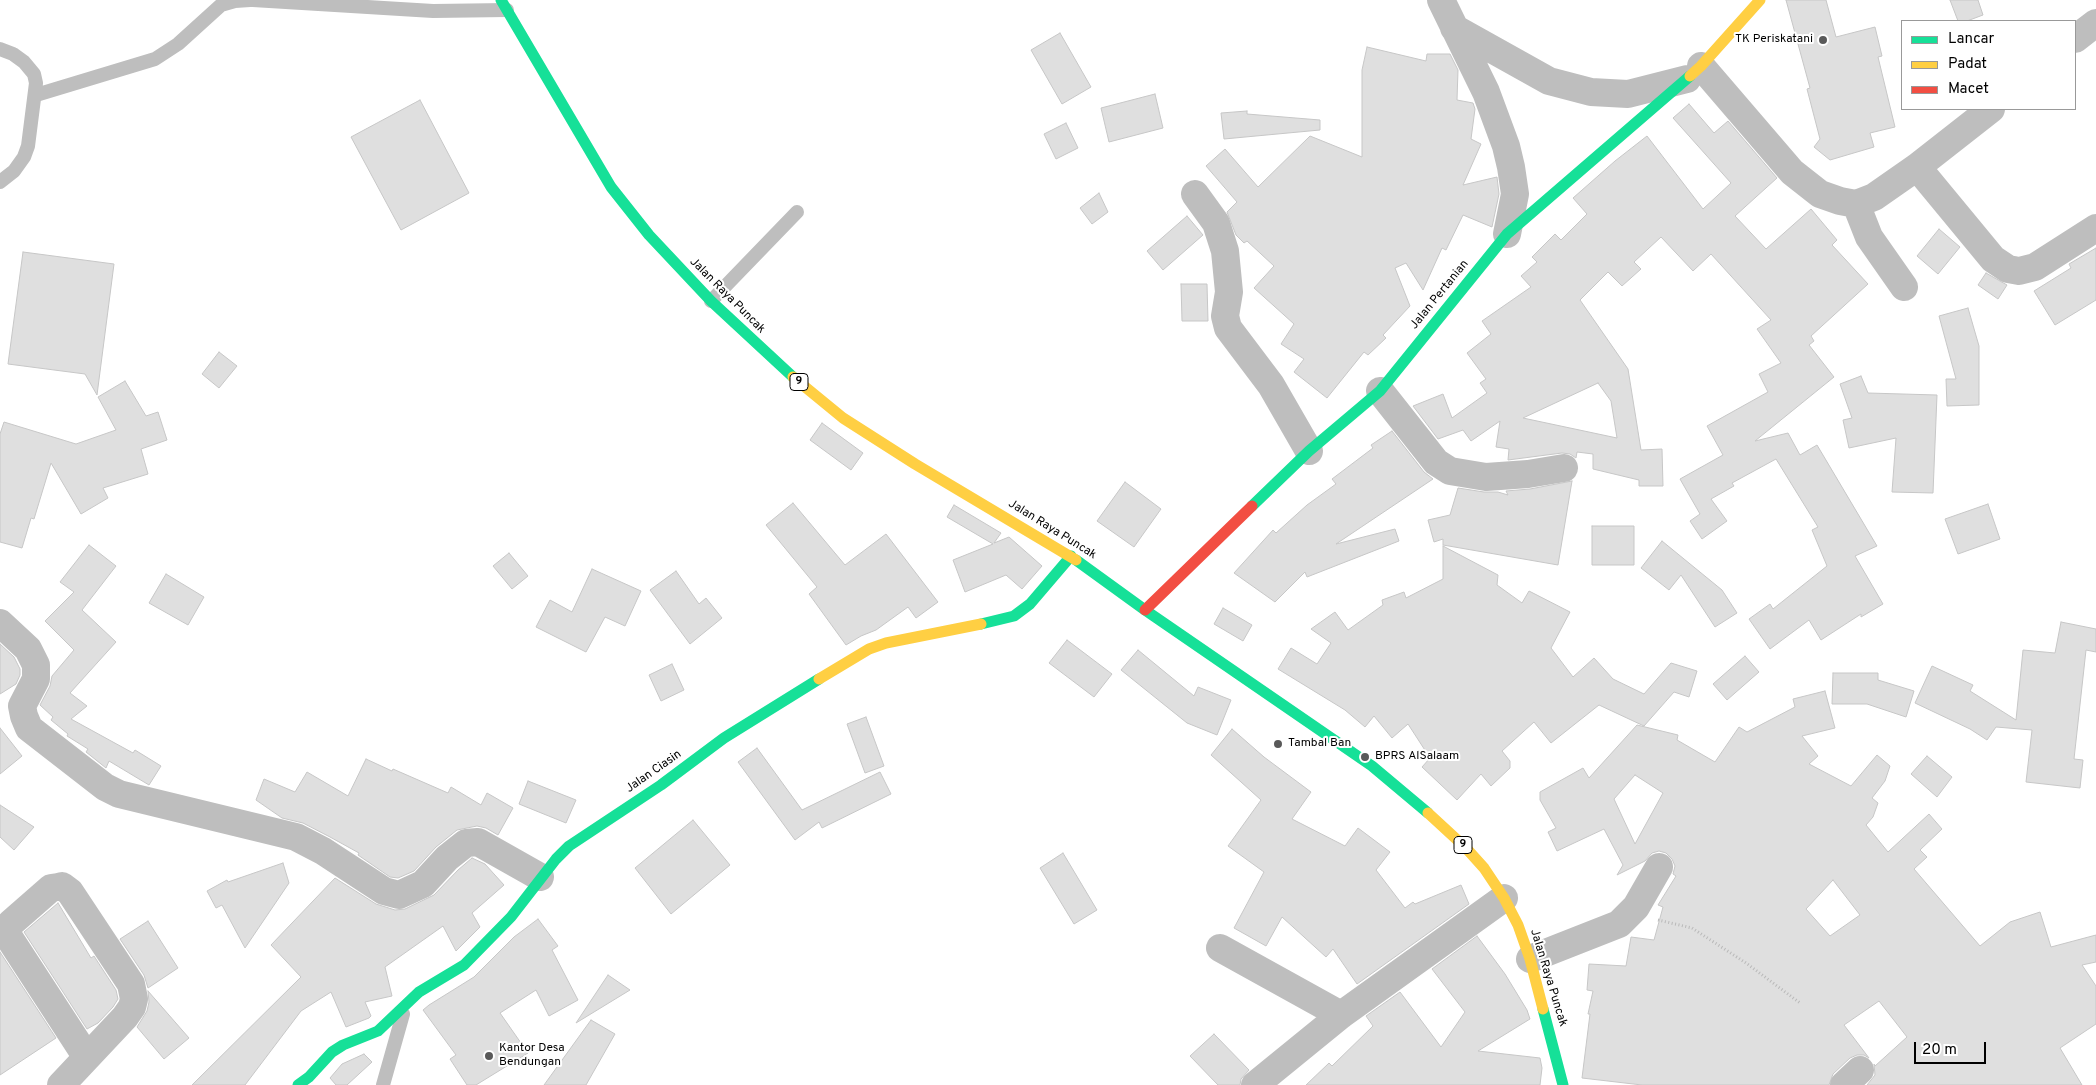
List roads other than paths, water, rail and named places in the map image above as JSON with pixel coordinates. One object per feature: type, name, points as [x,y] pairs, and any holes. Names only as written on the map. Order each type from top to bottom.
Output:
[{"type":"main road","name":"Jalan Pertanian","points":[[1145,610],[1309,451],[1380,391],[1507,234],[1694,73],[1760,0]]},
{"type":"main road","name":"Jalan Raya Puncak","points":[[504,5],[610,187],[648,235],[711,301],[794,378],[843,418],[915,464],[1071,556],[1145,610],[1372,766],[1419,805],[1466,848],[1484,868],[1504,898],[1518,926],[1530,959],[1563,1085]]},
{"type":"main road","name":"Jalan Ciasin","points":[[298,1085],[309,1077],[332,1052],[342,1045],[378,1031],[419,992],[464,964],[478,952],[510,917],[556,859],[580,838],[661,785],[724,738],[853,658],[886,642],[1014,616],[1030,604],[1071,556]]},
{"type":"street","points":[[1441,0],[1500,126],[1511,167],[1515,194],[1507,234]]},
{"type":"street","points":[[2076,38],[2096,23]]},
{"type":"street","points":[[1454,28],[1549,81],[1591,92],[1628,94],[1694,73],[1799,178],[1820,194],[1856,204],[1874,197],[1917,167],[1990,110]]},
{"type":"street","points":[[1917,167],[1993,259],[2008,269],[2019,270],[2036,267],[2096,228]]},
{"type":"street","points":[[1194,194],[1216,223],[1224,251],[1229,292],[1225,316],[1228,328],[1271,385],[1309,451]]},
{"type":"street","points":[[1856,204],[1869,237],[1904,286]]},
{"type":"street","points":[[1380,391],[1436,462],[1450,471],[1486,477],[1528,474],[1564,468]]},
{"type":"street","points":[[0,623],[28,649],[36,665],[36,679],[22,706],[29,728],[105,787],[119,794],[296,837],[324,851],[384,891],[399,895],[423,884],[447,858],[466,843],[478,842],[540,877]]},
{"type":"street","points":[[1530,959],[1614,928],[1630,914],[1659,867]]},
{"type":"street","points":[[61,1085],[128,1013],[132,1007],[134,992],[70,892],[62,886],[58,886],[51,888],[11,923],[8,927],[8,936],[86,1056]]},
{"type":"street","points":[[1255,1085],[1341,1015],[1504,898]]},
{"type":"street","points":[[1220,948],[1341,1015]]},
{"type":"lane","points":[[36,95],[155,59],[178,44],[221,5],[235,1],[251,0],[433,11],[504,5]]},
{"type":"lane","points":[[0,49],[13,54],[24,62],[34,74],[36,95],[28,146],[24,157],[14,171],[0,182]]},
{"type":"lane","points":[[711,301],[797,212]]},
{"type":"lane","points":[[382,1085],[406,1006]]},
{"type":"place","name":"TK Periskatani","points":[[1823,40]]},
{"type":"place","name":"Tambal Ban","points":[[1278,744]]},
{"type":"place","name":"BPRS AlSalaam","points":[[1365,757]]},
{"type":"place","name":"Kantor Desa Bendungan","points":[[489,1056]]}]
